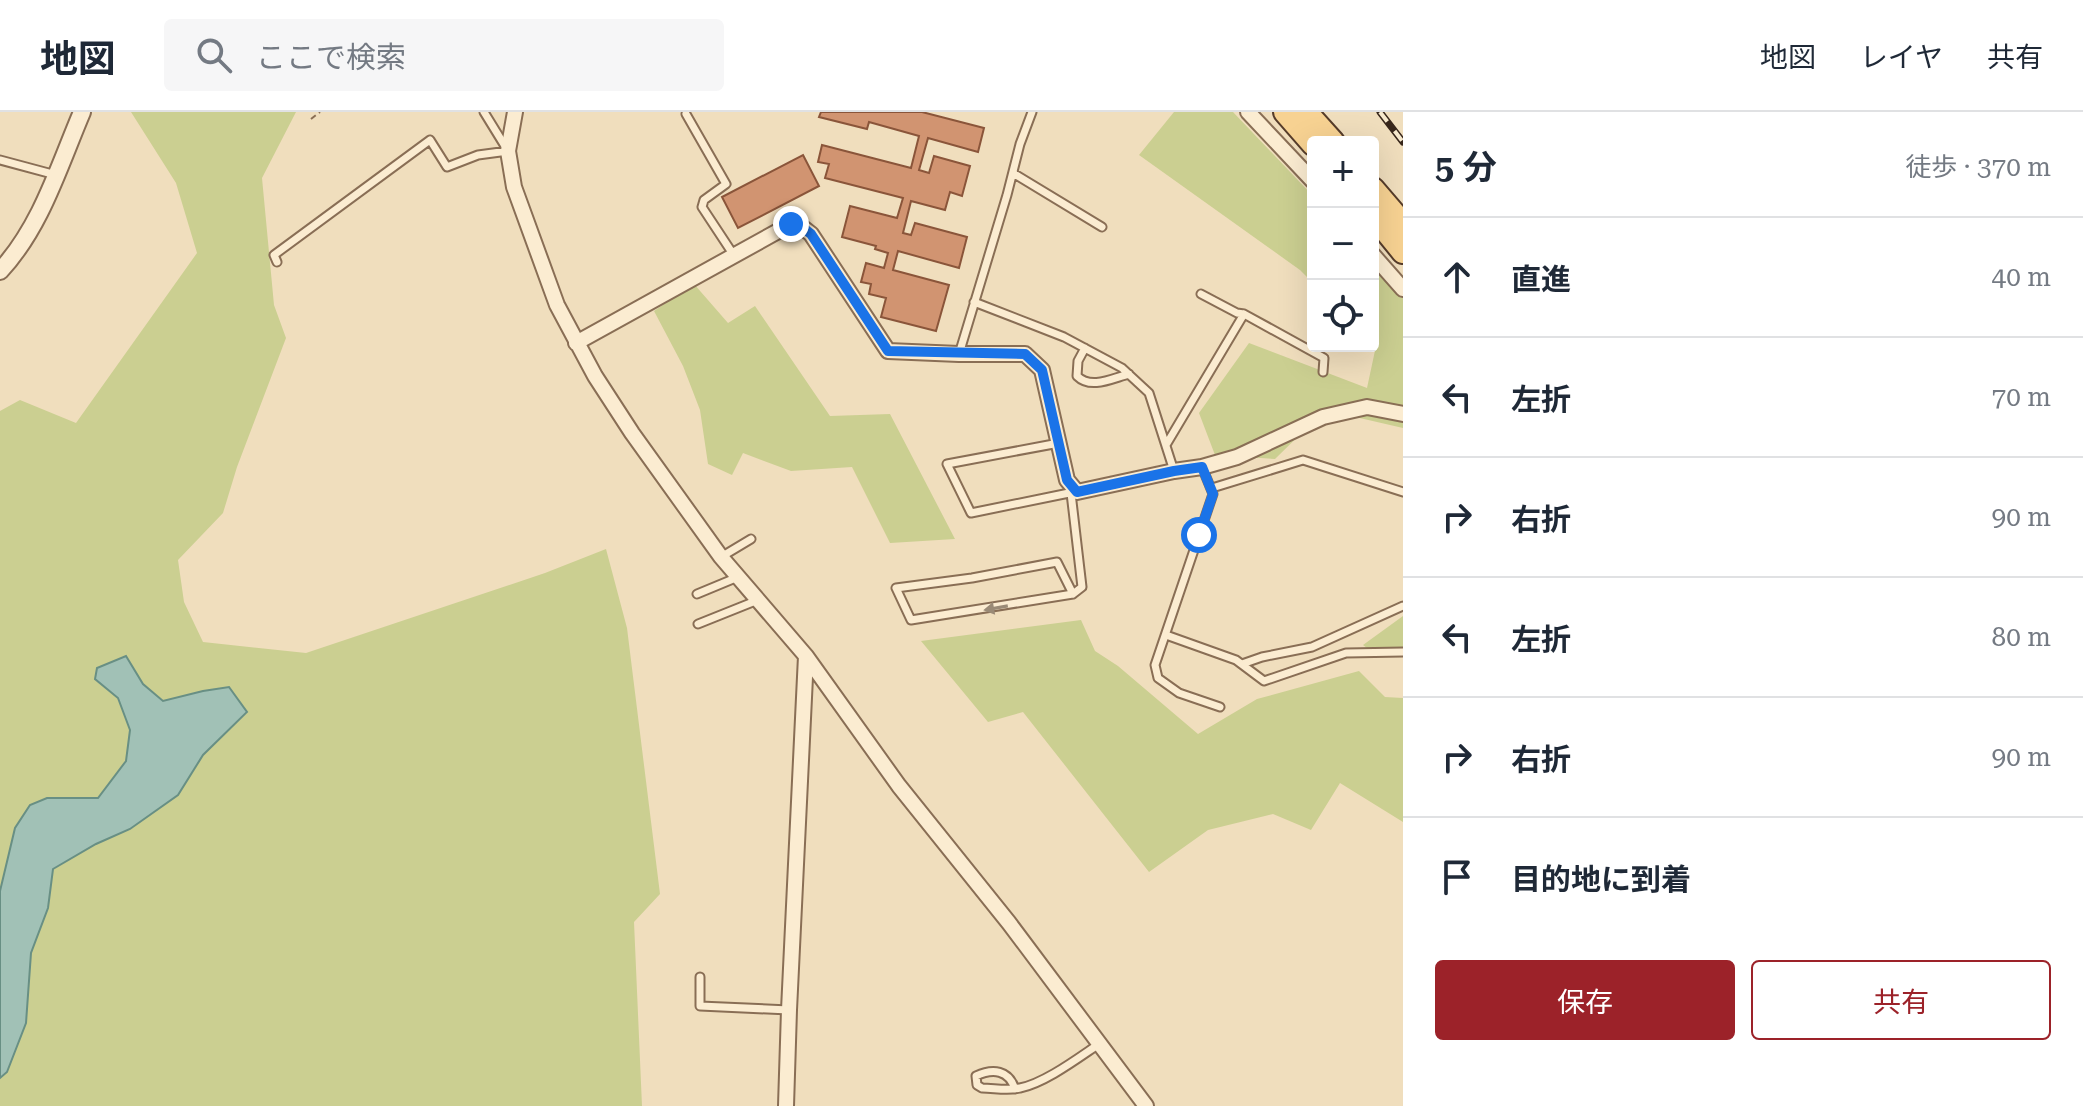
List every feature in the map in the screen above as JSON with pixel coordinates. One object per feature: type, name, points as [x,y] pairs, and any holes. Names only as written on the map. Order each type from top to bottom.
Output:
[{"type":"main road","points":[[1285,112],[1307,137]]},
{"type":"main road","points":[[1306,112],[1328,136]]},
{"type":"main road","points":[[1379,196],[1403,224]]},
{"type":"main road","points":[[1379,222],[1403,252]]},
{"type":"street","points":[[0,271],[27,236],[47,198],[82,112]]},
{"type":"street","points":[[515,112],[508,151],[523,214],[557,305],[595,376],[721,557],[806,656],[899,786],[1009,923],[1146,1106]]},
{"type":"street","points":[[1248,112],[1307,175]]},
{"type":"street","points":[[576,343],[791,224],[811,234],[888,351],[1025,354],[1042,370],[1067,480],[1074,492],[1202,467],[1237,457],[1323,417],[1367,407],[1403,414]]},
{"type":"street","points":[[1379,262],[1403,289]]},
{"type":"street","points":[[786,1106],[806,656]]},
{"type":"lane","points":[[277,262],[274,255],[430,140],[447,167],[478,155],[508,151],[484,112]]},
{"type":"lane","points":[[959,354],[1032,112]]},
{"type":"lane","points":[[686,114],[726,184],[704,200],[702,207],[733,254]]},
{"type":"lane","points":[[0,160],[56,175]]},
{"type":"lane","points":[[1013,173],[1102,227]]},
{"type":"lane","points":[[1201,294],[1324,358],[1323,372]]},
{"type":"lane","points":[[974,302],[1064,337],[1122,368],[1149,393],[1174,471]]},
{"type":"lane","points":[[1166,445],[1244,314]]},
{"type":"lane","points":[[1085,348],[1078,361],[1077,376],[1083,382],[1093,384],[1129,374]]},
{"type":"lane","points":[[1059,443],[947,464],[971,513],[1074,492],[1082,587],[1073,594],[911,620],[896,588],[1057,562],[1073,594]]},
{"type":"lane","points":[[1212,488],[1303,460],[1403,492]]},
{"type":"lane","points":[[1202,467],[1213,494],[1155,665],[1158,678],[1179,693],[1220,707]]},
{"type":"lane","points":[[721,557],[751,539]]},
{"type":"lane","points":[[697,594],[738,577]]},
{"type":"lane","points":[[698,624],[758,600]]},
{"type":"lane","points":[[1242,664],[1312,647],[1403,606]]},
{"type":"lane","points":[[1166,635],[1236,660],[1264,681],[1346,653],[1403,652]]},
{"type":"lane","points":[[700,977],[700,1006],[789,1010]]},
{"type":"lane","points":[[1015,1089],[1007,1074],[987,1071],[976,1076],[977,1085],[982,1088],[1015,1089],[1024,1088],[1055,1073],[1099,1044]]},
{"type":"path","points":[[311,119],[320,112]]},
{"type":"green space","points":[[131,112],[296,112],[262,178],[274,305],[286,338],[237,467],[223,513],[178,560],[184,602],[203,642],[306,653],[545,573],[606,549],[627,628],[660,894],[634,922],[642,1106],[0,1106],[0,1078],[7,1071],[26,1023],[31,953],[48,908],[53,869],[130,829],[178,795],[203,755],[247,713],[203,691],[164,701],[143,684],[126,657],[95,680],[119,698],[130,730],[126,760],[98,798],[47,798],[0,891],[0,411],[20,400],[76,423],[197,253],[176,183]]},
{"type":"green space","points":[[1174,112],[1233,112],[1307,190],[1307,277],[1300,270],[1139,155]]},
{"type":"green space","points":[[1379,270],[1403,297],[1403,428],[1325,410],[1275,459],[1215,455],[1199,413],[1249,343],[1367,388],[1375,352],[1379,352]]},
{"type":"green space","points":[[694,284],[728,323],[755,306],[830,416],[890,414],[955,539],[890,543],[852,467],[791,471],[743,453],[732,475],[708,464],[700,410],[683,366],[654,311]]},
{"type":"green space","points":[[1403,616],[1403,648],[1371,651],[1363,645]]},
{"type":"green space","points":[[1081,620],[1095,651],[1118,666],[1198,734],[1257,699],[1359,671],[1385,697],[1403,698],[1403,822],[1340,783],[1311,830],[1273,814],[1208,830],[1149,872],[1023,712],[988,722],[921,641]]},
{"type":"water","points":[[126,656],[143,684],[163,701],[229,687],[247,712],[203,755],[178,795],[130,829],[53,869],[48,908],[31,953],[26,1023],[7,1072],[0,1078],[0,891],[15,828],[30,805],[47,798],[98,798],[126,761],[130,730],[118,698],[95,679],[97,668]]},
{"type":"building","points":[[821,112],[922,112],[984,128],[978,152],[928,138],[919,170],[929,173],[934,156],[970,166],[962,196],[950,192],[945,210],[911,201],[903,233],[911,235],[915,223],[967,237],[959,268],[898,251],[893,270],[949,285],[936,331],[881,317],[886,298],[869,294],[871,284],[861,282],[866,263],[884,268],[888,253],[875,249],[876,246],[842,237],[850,206],[897,218],[903,198],[825,178],[829,164],[818,162],[822,145],[911,168],[919,136],[869,122],[867,129],[819,117]]},
{"type":"building","points":[[803,155],[819,186],[738,228],[722,197]]},
{"type":"railway","points":[[1380,112],[1403,142]]},
{"type":"route","points":[[791,224],[811,234],[888,351],[1025,354],[1042,370],[1067,480],[1077,492],[1202,467],[1213,494],[1199,535]]}]
